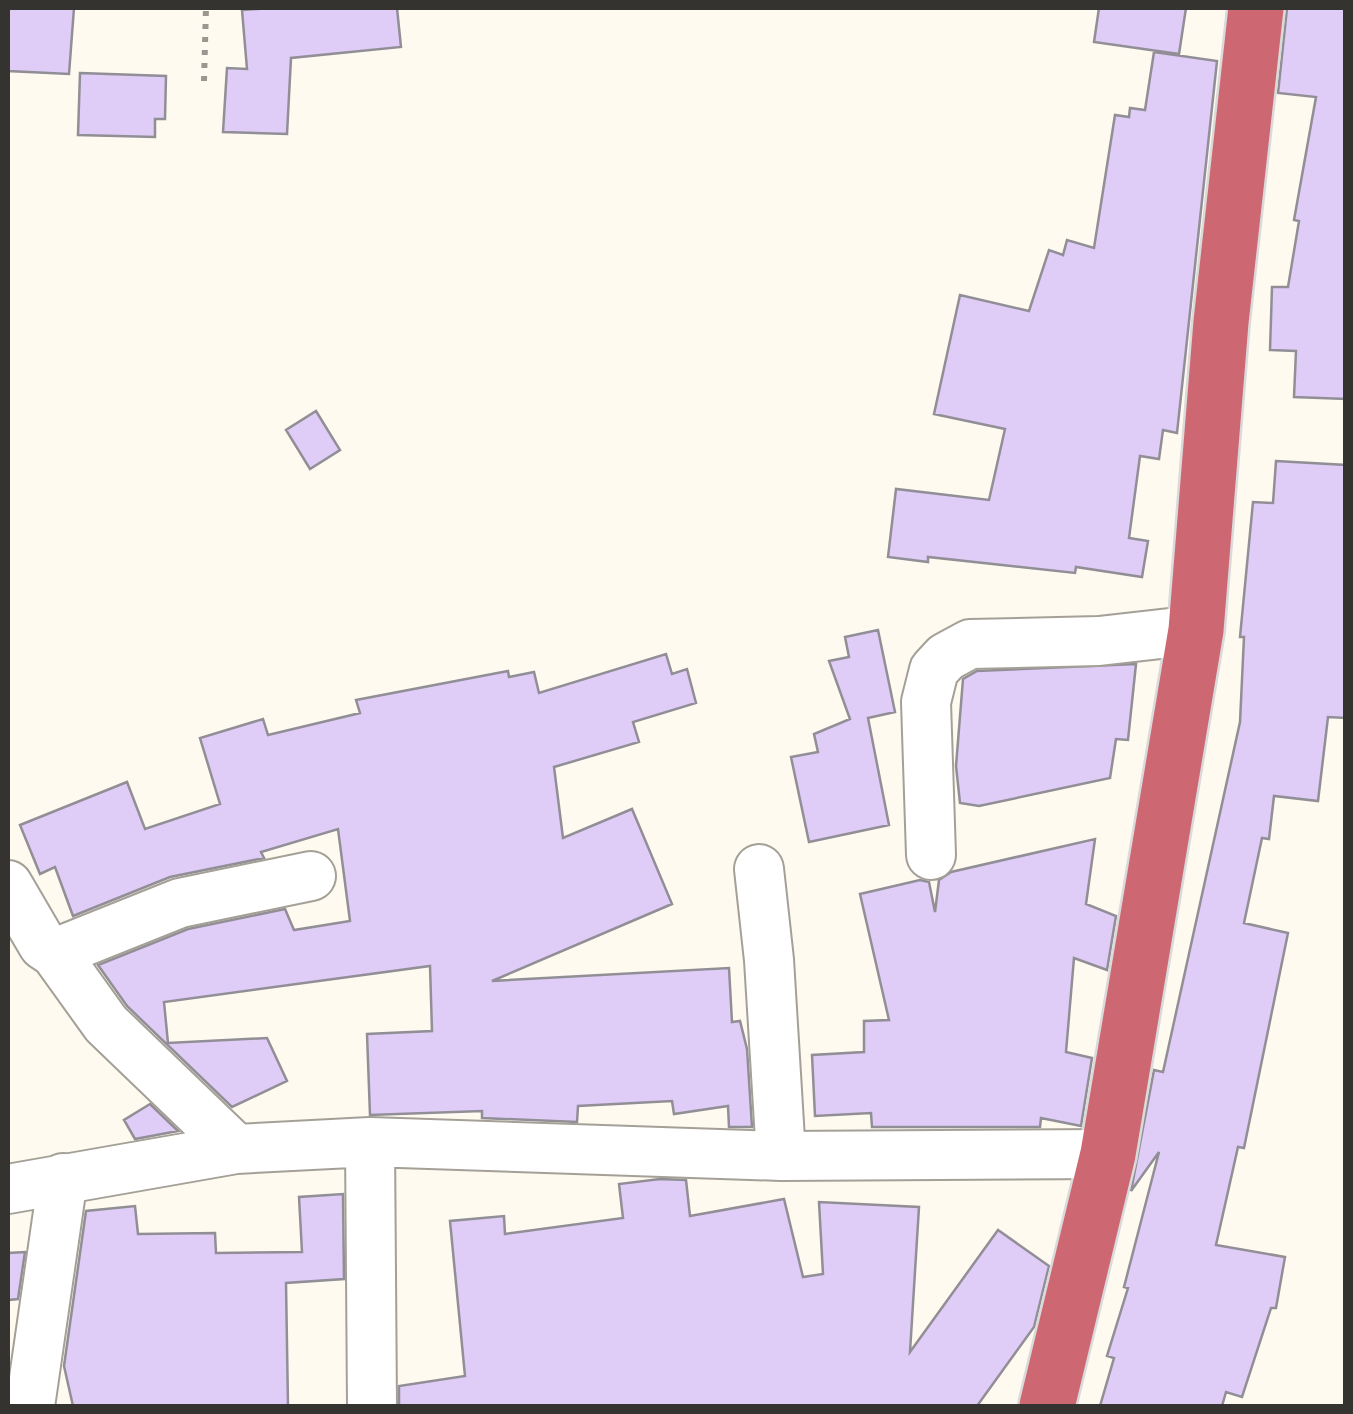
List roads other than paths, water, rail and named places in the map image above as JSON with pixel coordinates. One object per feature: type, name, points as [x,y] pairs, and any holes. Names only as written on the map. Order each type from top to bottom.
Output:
[{"type":"highway","points":[[1047,1406],[1108,1154],[1196,630],[1221,322],[1256,8]]},
{"type":"street","points":[[931,855],[926,702],[934,670],[946,657],[970,644],[1100,641],[1196,630]]},
{"type":"street","points":[[759,870],[770,960],[780,1156]]},
{"type":"street","points":[[55,953],[180,903],[311,876]]},
{"type":"street","points":[[8,885],[43,945],[55,953],[106,1024],[236,1149]]},
{"type":"street","points":[[8,1190],[236,1149],[370,1142],[780,1156],[1108,1154]]},
{"type":"street","points":[[370,1142],[372,1406]]},
{"type":"street","points":[[30,1406],[63,1178]]}]
